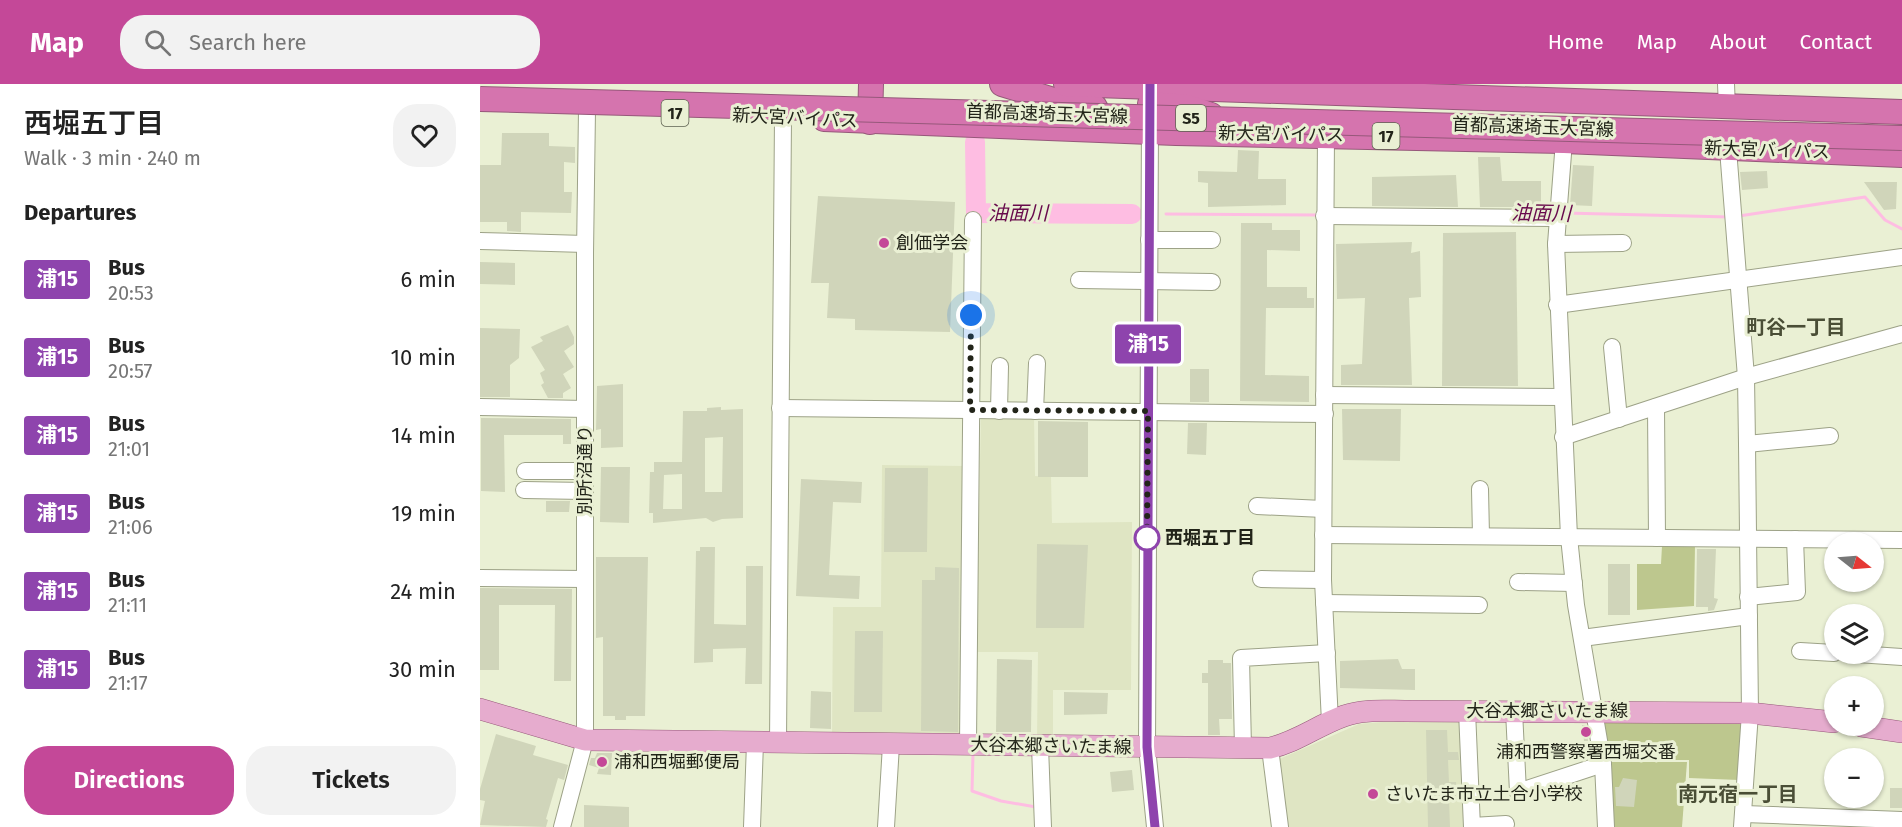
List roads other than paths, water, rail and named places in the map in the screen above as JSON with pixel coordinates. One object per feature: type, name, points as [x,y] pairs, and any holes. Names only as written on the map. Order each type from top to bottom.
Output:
[{"type":"highway","name":"首都高速埼玉大宮線","points":[[500,84],[1902,122]]},
{"type":"highway","points":[[870,122],[871,84]]},
{"type":"highway","points":[[1002,84],[1066,104],[1150,103]]},
{"type":"highway","name":"新大宮バイパス","points":[[1066,84],[1150,103],[1194,108],[1244,128],[1271,134],[1564,141],[1902,155]]},
{"type":"highway","name":"新大宮バイパス","points":[[480,107],[870,122],[1150,103],[1327,88],[1373,88],[1726,96],[1902,113]]},
{"type":"highway","name":"首都高速埼玉大宮線","points":[[480,99],[1902,138]]},
{"type":"main road","name":"大谷本郷さいたま線","points":[[480,709],[585,740],[891,745],[1270,748],[1287,744],[1330,722],[1358,712],[1750,713],[1824,721]]},
{"type":"main road","points":[[1884,729],[1902,732]]},
{"type":"street","points":[[1150,103],[1147,747],[1155,827]]},
{"type":"street","name":"別所沼通り","points":[[562,827],[585,740],[585,244],[588,110]]},
{"type":"street","points":[[778,743],[783,117]]},
{"type":"street","points":[[1326,135],[1323,580],[1330,722]]},
{"type":"street","points":[[1564,141],[1556,214],[1557,305],[1563,437],[1574,583],[1603,764],[1605,827]]},
{"type":"street","points":[[1728,149],[1746,377],[1750,713],[1743,820],[1837,822],[1902,820]]},
{"type":"street","points":[[1324,215],[1556,214]]},
{"type":"street","points":[[968,744],[973,220]]},
{"type":"street","points":[[1149,240],[1212,240]]},
{"type":"street","points":[[480,241],[585,244]]},
{"type":"street","points":[[1556,244],[1623,243]]},
{"type":"street","points":[[1557,305],[1902,257]]},
{"type":"street","points":[[1079,280],[1212,282]]},
{"type":"street","points":[[1563,437],[1746,377],[1902,334]]},
{"type":"street","points":[[1612,347],[1619,419]]},
{"type":"street","points":[[1035,411],[1037,363]]},
{"type":"street","points":[[999,411],[1000,366]]},
{"type":"street","points":[[1324,395],[1561,397]]},
{"type":"street","points":[[480,407],[585,409]]},
{"type":"street","points":[[1656,407],[1657,538]]},
{"type":"street","points":[[780,408],[1325,414]]},
{"type":"street","points":[[1747,444],[1830,436]]},
{"type":"street","points":[[525,471],[585,471]]},
{"type":"street","points":[[1480,489],[1481,536]]},
{"type":"street","points":[[524,490],[585,491]]},
{"type":"street","points":[[1257,507],[1323,509]]},
{"type":"street","points":[[1323,535],[1902,540]]},
{"type":"street","points":[[1748,597],[1797,592],[1795,539]]},
{"type":"street","points":[[480,578],[584,579]]},
{"type":"street","points":[[1261,579],[1323,580]]},
{"type":"street","points":[[1518,582],[1574,583]]},
{"type":"street","points":[[1324,603],[1479,605]]},
{"type":"street","points":[[1582,638],[1749,616]]},
{"type":"street","points":[[1800,651],[1824,652]]},
{"type":"street","points":[[1242,748],[1241,658],[1327,653]]},
{"type":"street","points":[[1884,656],[1902,657]]},
{"type":"street","points":[[1467,711],[1472,827],[1506,824]]},
{"type":"street","points":[[1514,711],[1518,792],[1603,764]]},
{"type":"street","points":[[752,827],[755,743]]},
{"type":"street","points":[[886,827],[891,745]]},
{"type":"street","points":[[1040,746],[1043,827]]},
{"type":"street","points":[[1270,748],[1280,827]]},
{"type":"waterway","name":"油面川","points":[[975,142],[976,213],[1132,214]]},
{"type":"waterway","name":"油面川","points":[[1739,216],[1865,197],[1885,220],[1902,229]]},
{"type":"waterway","name":"油面川","points":[[1565,213],[1729,217]]},
{"type":"waterway","name":"油面川","points":[[1166,214],[1318,215]]},
{"type":"waterway","points":[[973,755],[972,791],[1001,801],[1036,807]]},
{"type":"place","name":"創価学会","points":[[884,243]]},
{"type":"place","name":"西堀五丁目","points":[[1147,538]]},
{"type":"place","name":"浦和西警察署西堀交番","points":[[1586,732]]},
{"type":"place","name":"浦和西堀郵便局","points":[[602,762]]},
{"type":"place","name":"さいたま市立土合小学校","points":[[1373,794]]},
{"type":"district","name":"町谷一丁目","points":[[1796,327]]},
{"type":"district","name":"南元宿一丁目","points":[[1738,794]]}]
